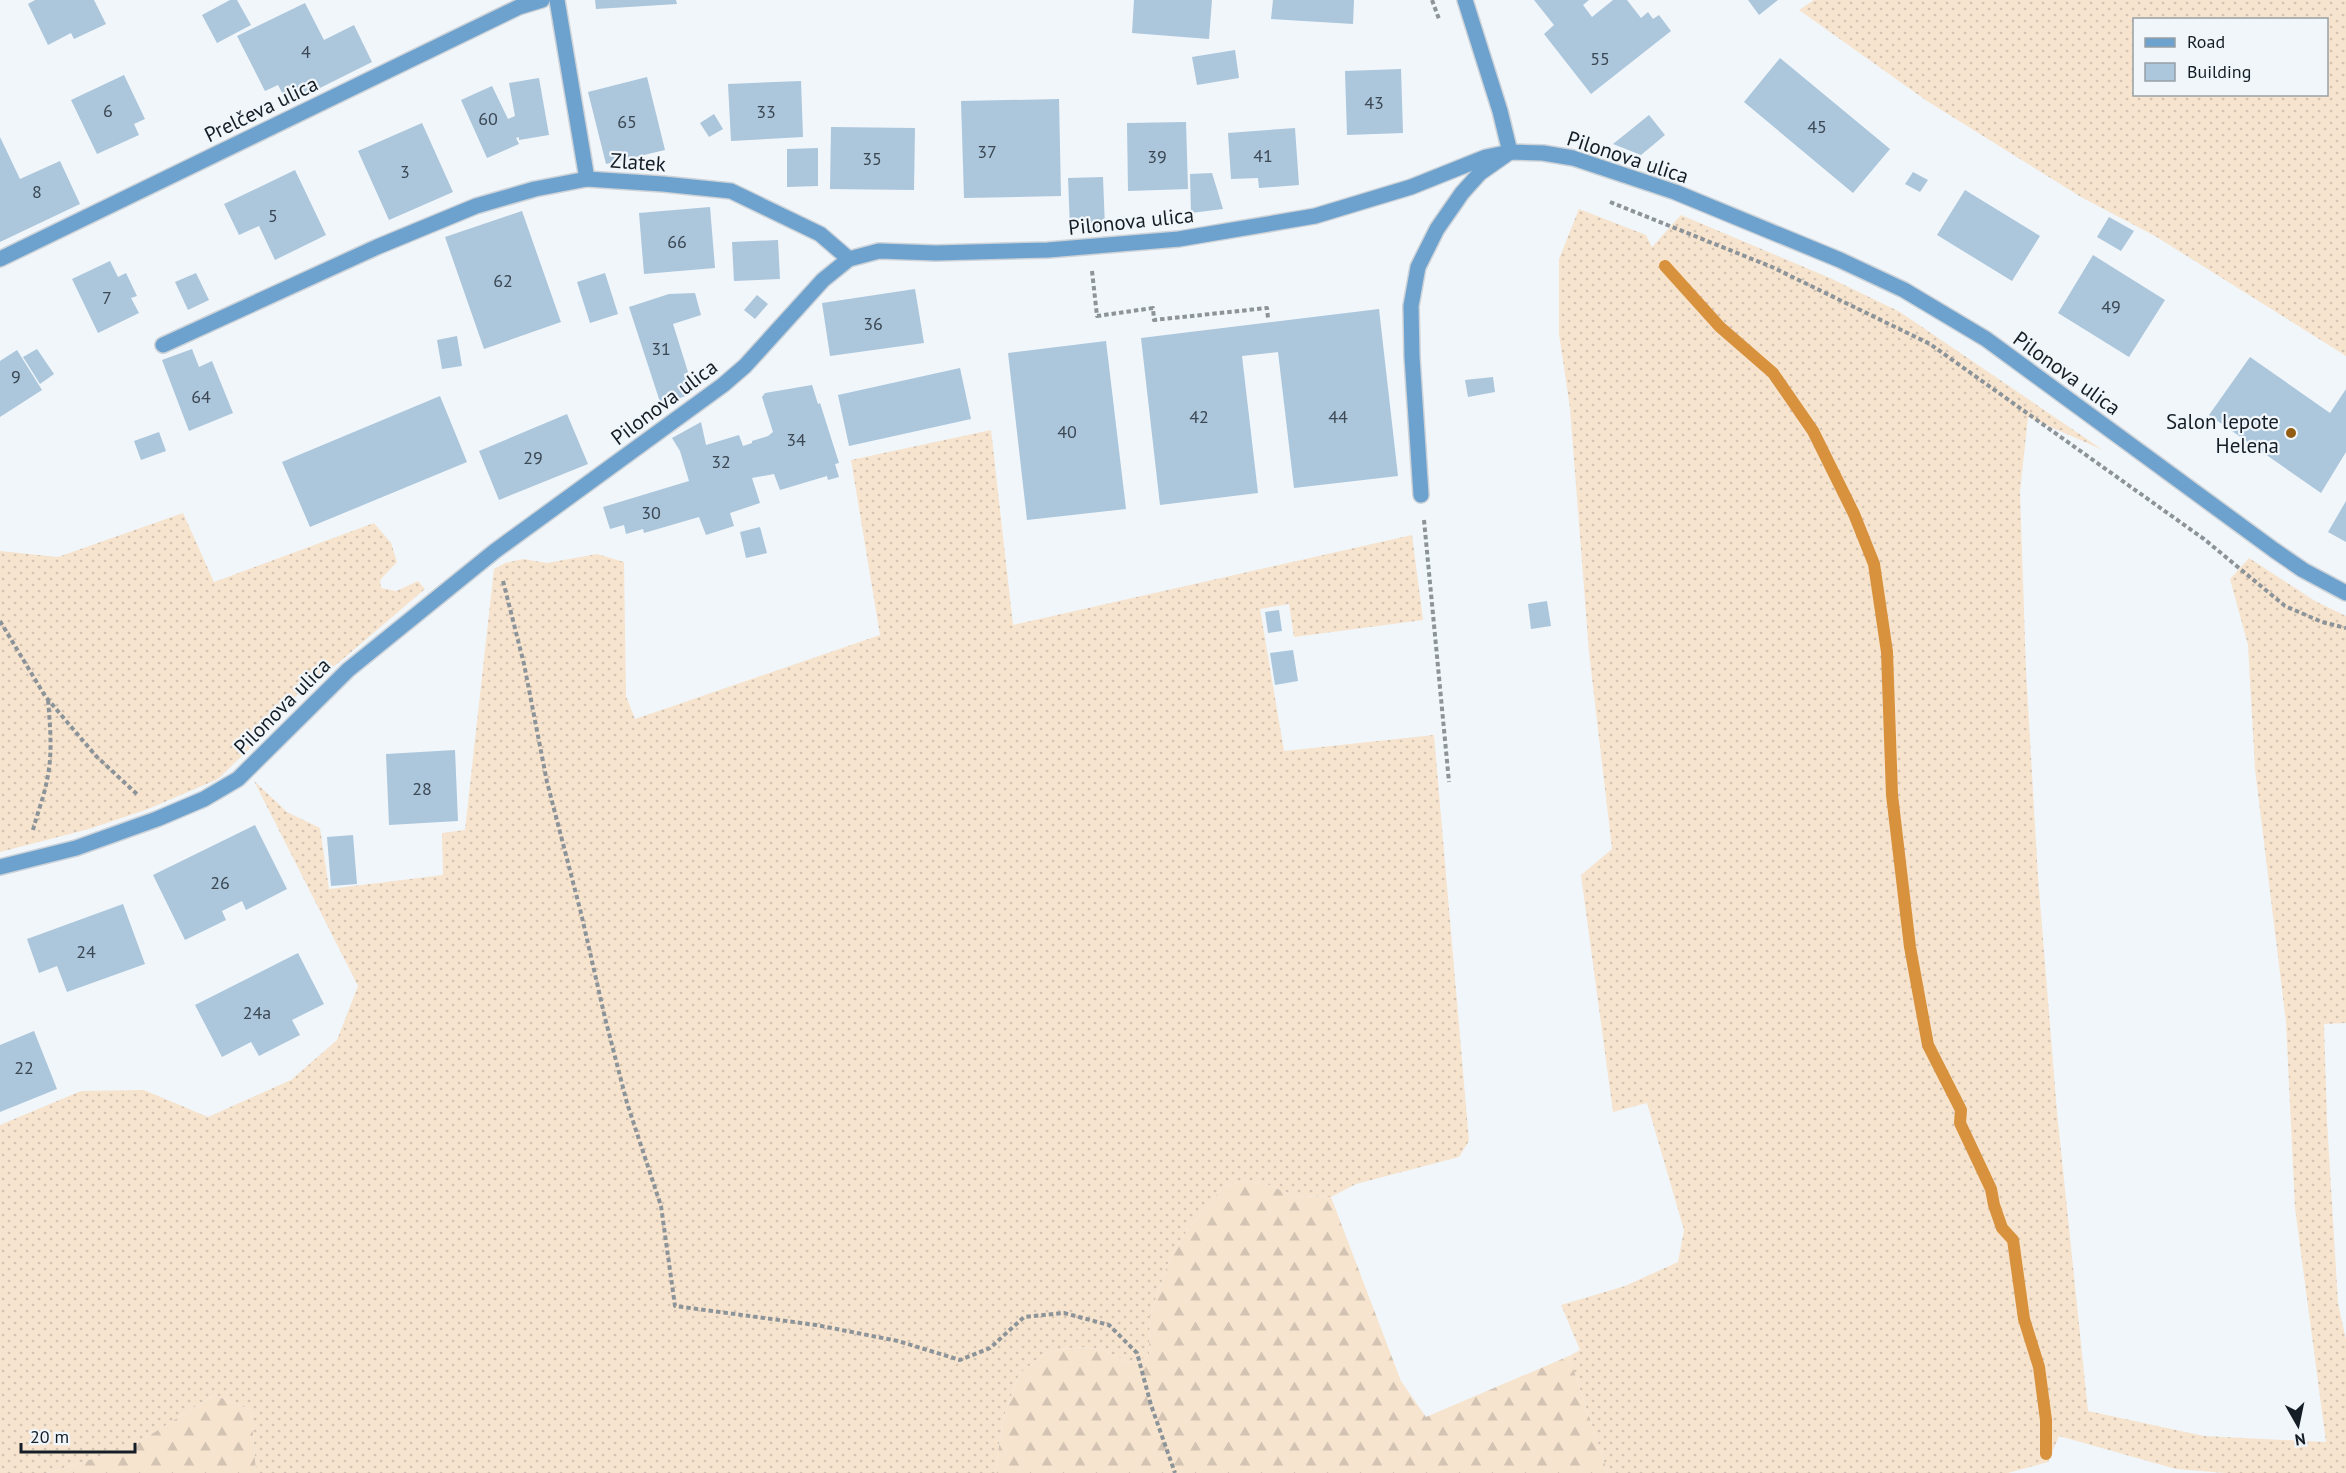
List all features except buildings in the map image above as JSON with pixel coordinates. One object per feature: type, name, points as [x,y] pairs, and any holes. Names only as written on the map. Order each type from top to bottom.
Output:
[{"type":"street","name":"Prelčeva ulica","points":[[0,260],[519,7],[542,0]]},
{"type":"street","name":"Zlatek","points":[[557,0],[587,179],[730,191],[820,234],[849,259]]},
{"type":"street","points":[[1421,495],[1411,306],[1418,267],[1437,229],[1462,193],[1480,173],[1510,152],[1500,111],[1465,0]]},
{"type":"street","name":"Pilonova ulica","points":[[0,867],[76,848],[166,816],[204,799],[238,779],[348,670],[495,551],[723,385],[745,366],[823,280],[849,259],[879,251],[936,253],[1048,250],[1179,239],[1315,216],[1411,187],[1486,157],[1510,152],[1543,153],[1573,158],[1675,192],[1840,260],[1904,290],[1986,339],[2274,550],[2303,570],[2346,593]]},
{"type":"street","points":[[163,345],[377,247],[476,207],[535,189],[587,179]]},
{"type":"path","points":[[1609,202],[1772,267],[1930,344],[2204,539],[2285,606],[2322,622],[2346,628]]},
{"type":"path","points":[[1095,297],[1097,316],[1153,308],[1154,320],[1268,308],[1268,318]]},
{"type":"path","points":[[1421,495],[1449,782]]},
{"type":"path","points":[[495,551],[524,664],[547,782],[605,1018],[627,1103],[661,1206],[675,1306],[816,1325],[898,1341],[960,1360],[990,1348],[1024,1317],[1064,1313],[1109,1325],[1137,1353],[1151,1405],[1175,1473]]},
{"type":"path","points":[[0,621],[48,699],[96,756],[136,794],[166,816]]},
{"type":"path","points":[[25,861],[50,762],[48,699]]},
{"type":"green space","points":[[1814,0],[2346,0],[2346,356],[2155,236],[2081,197],[1927,101],[1799,10]]},
{"type":"green space","points":[[1579,209],[1646,235],[1652,247],[1681,215],[1830,278],[1900,312],[2103,450],[2028,417],[2020,492],[2026,671],[2038,877],[2057,1112],[2088,1411],[2204,1436],[2326,1442],[2295,1208],[2286,1022],[2255,769],[2248,645],[2230,579],[2249,558],[2315,601],[2346,616],[2346,1023],[2324,1024],[2327,1121],[2338,1303],[2346,1340],[2346,1473],[2225,1473],[2176,1469],[2059,1436],[2048,1462],[2008,1473],[1608,1473],[1569,1356],[1580,1350],[1561,1305],[1625,1286],[1678,1262],[1684,1230],[1647,1103],[1613,1112],[1581,875],[1612,849],[1589,652],[1570,408],[1559,334],[1559,259]]},
{"type":"green space","points":[[991,430],[1013,625],[1412,535],[1423,620],[1294,637],[1289,604],[1260,609],[1284,751],[1434,735],[1469,1141],[1459,1157],[1356,1184],[1331,1197],[1294,1196],[1264,1183],[1242,1181],[1223,1187],[1188,1229],[1171,1255],[1150,1315],[1149,1355],[1139,1361],[1128,1363],[1102,1349],[1076,1347],[1046,1353],[1019,1374],[1003,1419],[995,1473],[256,1473],[251,1410],[214,1395],[131,1447],[47,1473],[0,1473],[0,1125],[81,1091],[144,1090],[208,1117],[291,1080],[337,1040],[358,986],[254,781],[287,812],[320,828],[329,889],[443,875],[442,833],[465,830],[494,569],[505,563],[523,559],[547,563],[597,554],[624,562],[626,696],[635,719],[880,635],[851,460]]},
{"type":"green space","points":[[183,513],[214,582],[374,523],[391,543],[397,562],[380,580],[381,588],[396,591],[418,581],[425,589],[337,664],[301,690],[274,725],[218,779],[148,809],[89,829],[0,852],[0,551],[58,557]]},
{"type":"green space","points":[[1242,1181],[1264,1183],[1294,1196],[1331,1197],[1401,1381],[1426,1417],[1569,1356],[1608,1473],[995,1473],[1003,1419],[1019,1374],[1046,1353],[1076,1347],[1102,1349],[1128,1363],[1139,1361],[1149,1355],[1150,1315],[1171,1255],[1188,1229],[1223,1187]]},
{"type":"green space","points":[[214,1395],[251,1410],[256,1473],[47,1473],[131,1447]]},
{"type":"waterway","points":[[1665,266],[1720,327],[1773,373],[1813,431],[1854,514],[1874,564],[1887,652],[1892,795],[1910,947],[1928,1045],[1961,1110],[1960,1123],[1991,1189],[2002,1228],[2013,1240],[2024,1319],[2039,1367],[2046,1420],[2046,1454]]},
{"type":"place","name":"Salon lepote Helena","points":[[2291,433]]}]
